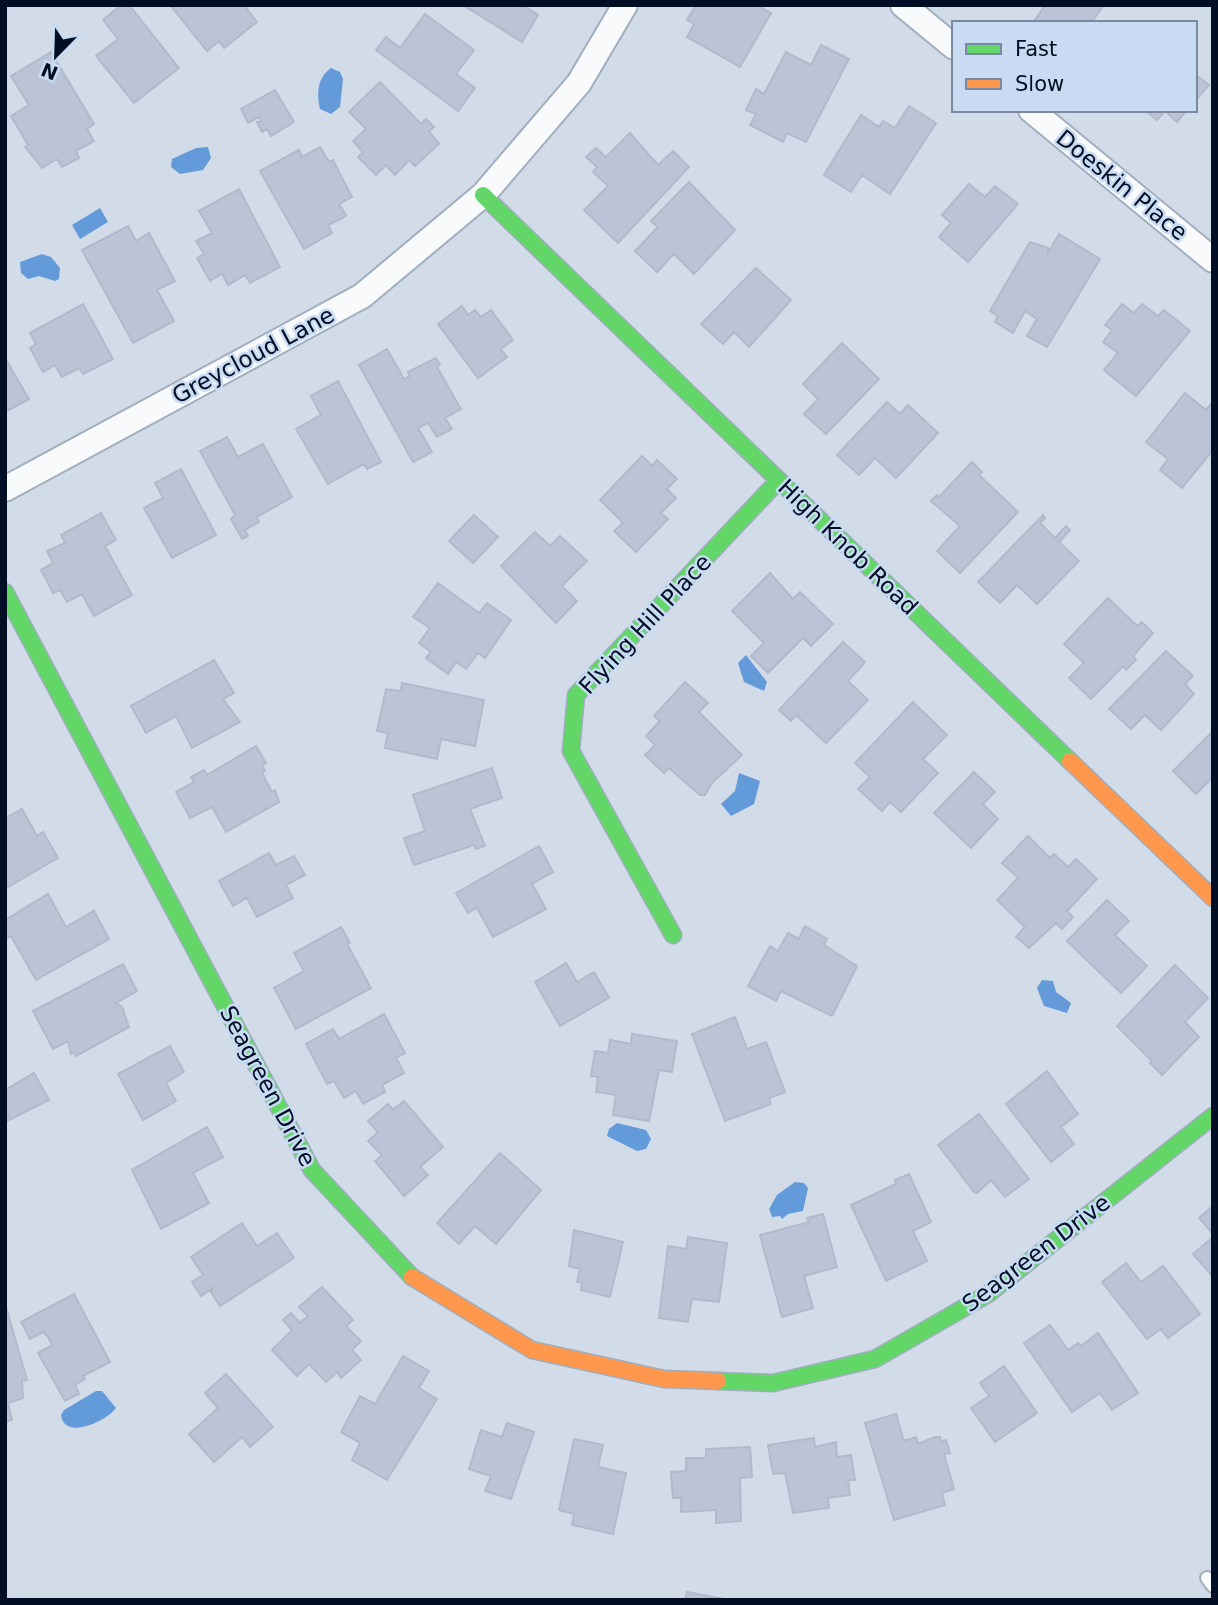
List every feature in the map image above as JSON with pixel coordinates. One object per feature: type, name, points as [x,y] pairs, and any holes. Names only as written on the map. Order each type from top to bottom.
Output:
[{"type":"street","name":"Greycloud Lane","points":[[5,489],[362,296],[483,195],[579,83],[625,5]]},
{"type":"street","points":[[903,5],[952,45]]},
{"type":"street","name":"Doeskin Place","points":[[1033,112],[1213,260]]},
{"type":"street","name":"High Knob Road","points":[[483,195],[1213,898]]},
{"type":"street","name":"Flying Hill Place","points":[[673,935],[571,751],[576,695],[779,480]]},
{"type":"street","name":"Seagreen Drive","points":[[5,592],[312,1170],[411,1276],[532,1350],[664,1380],[773,1383],[875,1359],[988,1294],[1213,1116]]},
{"type":"water","points":[[331,68],[340,72],[343,79],[340,107],[331,114],[320,109],[318,93],[320,82]]},
{"type":"water","points":[[208,147],[211,158],[203,170],[180,174],[171,167],[172,159],[196,148]]},
{"type":"water","points":[[100,208],[108,222],[80,239],[72,225]]},
{"type":"water","points":[[42,254],[51,257],[60,268],[59,279],[55,281],[39,276],[28,279],[21,273],[20,262]]},
{"type":"water","points":[[746,655],[767,682],[764,691],[744,682],[738,663]]},
{"type":"water","points":[[739,773],[760,781],[754,804],[731,816],[721,804],[735,791]]},
{"type":"water","points":[[1042,980],[1053,981],[1056,992],[1071,1003],[1067,1013],[1044,1006],[1037,988]]},
{"type":"water","points":[[617,1123],[646,1130],[651,1139],[646,1149],[637,1151],[607,1136],[609,1129]]},
{"type":"water","points":[[795,1182],[804,1183],[808,1188],[803,1211],[788,1214],[782,1219],[780,1216],[772,1217],[769,1209],[777,1195]]},
{"type":"water","points":[[96,1391],[102,1391],[116,1408],[104,1418],[86,1426],[77,1428],[64,1423],[61,1415],[64,1410]]},
{"type":"building","points":[[121,5],[129,5],[179,68],[134,103],[96,56],[118,39],[103,20]]},
{"type":"building","points":[[170,5],[244,5],[257,22],[224,48],[219,41],[207,51]]},
{"type":"building","points":[[463,5],[523,5],[538,15],[522,42]]},
{"type":"building","points":[[696,5],[756,5],[771,13],[740,67],[687,37],[694,24],[687,20]]},
{"type":"building","points":[[1045,5],[1104,5],[1092,21],[1034,21]]},
{"type":"building","points":[[425,14],[474,50],[456,74],[475,88],[458,111],[376,50],[386,37],[400,48]]},
{"type":"building","points":[[821,45],[849,59],[806,142],[787,133],[783,142],[750,125],[756,114],[746,110],[756,89],[764,94],[786,52],[811,65]]},
{"type":"building","points":[[51,52],[94,124],[87,129],[94,141],[76,151],[79,158],[62,167],[57,159],[42,168],[25,147],[28,145],[11,116],[29,105],[11,76]]},
{"type":"building","points":[[1197,76],[1209,85],[1197,99]]},
{"type":"building","points":[[380,82],[421,124],[426,119],[434,127],[429,131],[439,144],[415,166],[409,160],[395,175],[386,165],[376,175],[358,157],[363,152],[353,141],[366,129],[349,112]]},
{"type":"building","points":[[275,90],[294,122],[271,136],[267,129],[262,132],[257,122],[261,121],[259,117],[248,123],[241,109]]},
{"type":"building","points":[[909,106],[936,123],[890,194],[862,175],[851,192],[824,175],[861,115],[879,127],[883,121],[895,128]]},
{"type":"building","points":[[1147,112],[1164,112],[1157,120]]},
{"type":"building","points":[[1166,112],[1185,112],[1177,122]]},
{"type":"building","points":[[630,133],[658,165],[673,151],[689,167],[618,243],[584,210],[608,186],[593,172],[597,167],[586,157],[596,148],[606,157]]},
{"type":"building","points":[[320,147],[329,162],[333,160],[352,197],[339,204],[346,215],[328,225],[332,233],[304,249],[260,171],[299,150],[302,157]]},
{"type":"building","points":[[689,182],[735,230],[694,274],[674,254],[657,272],[635,251],[658,227],[651,221]]},
{"type":"building","points":[[969,184],[985,197],[995,186],[1018,204],[968,262],[939,237],[951,223],[942,215]]},
{"type":"building","points":[[239,189],[280,267],[250,283],[245,275],[228,285],[222,274],[210,281],[197,258],[204,254],[196,241],[212,233],[199,211]]},
{"type":"building","points":[[128,226],[136,241],[149,233],[175,281],[157,290],[174,321],[133,343],[82,250]]},
{"type":"building","points":[[1059,234],[1100,259],[1047,347],[1027,336],[1037,319],[1025,311],[1013,333],[995,322],[998,316],[990,311],[1030,242],[1048,248],[1048,253]]},
{"type":"building","points":[[756,268],[791,300],[749,347],[734,332],[723,344],[701,324]]},
{"type":"building","points":[[83,304],[113,359],[83,374],[79,368],[62,377],[55,365],[43,372],[30,348],[36,344],[30,333]]},
{"type":"building","points":[[1122,304],[1134,313],[1142,304],[1158,316],[1164,310],[1190,331],[1136,396],[1104,370],[1118,353],[1103,342],[1112,330],[1105,325]]},
{"type":"building","points":[[462,306],[468,315],[475,310],[481,317],[491,310],[513,340],[501,349],[507,357],[478,378],[438,324]]},
{"type":"building","points":[[842,343],[879,379],[826,434],[804,414],[818,399],[803,384]]},
{"type":"building","points":[[387,349],[404,379],[410,376],[408,372],[436,358],[440,365],[437,367],[461,409],[445,418],[452,429],[437,437],[428,423],[418,428],[432,452],[413,462],[359,365]]},
{"type":"building","points":[[5,358],[29,399],[5,412]]},
{"type":"building","points":[[338,381],[381,462],[367,469],[364,464],[328,484],[296,429],[321,415],[311,396]]},
{"type":"building","points":[[1185,393],[1206,410],[1213,402],[1213,450],[1182,488],[1160,470],[1168,459],[1146,442]]},
{"type":"building","points":[[887,402],[900,414],[908,405],[938,433],[896,478],[875,458],[859,475],[837,455]]},
{"type":"building","points":[[227,437],[238,457],[263,444],[292,497],[257,517],[259,522],[245,530],[248,536],[242,539],[231,519],[235,515],[200,451]]},
{"type":"building","points":[[642,456],[652,466],[657,460],[677,479],[667,489],[676,498],[661,513],[668,519],[636,552],[614,531],[623,523],[600,500]]},
{"type":"building","points":[[972,462],[982,472],[979,475],[1018,512],[960,573],[937,551],[960,526],[931,501],[937,495],[939,497]]},
{"type":"building","points":[[181,469],[216,535],[172,558],[144,508],[163,498],[155,483]]},
{"type":"building","points":[[101,513],[116,540],[105,546],[132,595],[94,616],[82,594],[67,602],[60,590],[53,593],[41,570],[53,563],[47,551],[65,543],[61,535]]},
{"type":"building","points":[[474,515],[498,537],[473,563],[449,541]]},
{"type":"building","points":[[1043,515],[1045,518],[1040,523],[1055,538],[1066,526],[1070,530],[1059,542],[1079,561],[1037,604],[1017,585],[1000,603],[978,582]]},
{"type":"building","points":[[535,532],[550,546],[560,536],[587,561],[562,586],[577,601],[556,623],[501,566]]},
{"type":"building","points":[[770,573],[793,599],[800,592],[833,624],[811,646],[803,638],[768,673],[751,656],[764,643],[732,611]]},
{"type":"building","points":[[438,583],[479,613],[487,603],[511,620],[485,658],[478,653],[466,669],[456,662],[448,674],[426,658],[431,652],[419,643],[430,628],[413,617]]},
{"type":"building","points":[[1108,598],[1137,626],[1142,622],[1153,633],[1133,656],[1136,660],[1126,670],[1123,666],[1091,699],[1069,678],[1084,663],[1064,644]]},
{"type":"building","points":[[843,642],[865,662],[848,681],[868,700],[826,743],[796,715],[791,721],[779,710]]},
{"type":"building","points":[[1166,651],[1193,676],[1185,684],[1194,694],[1161,730],[1145,715],[1131,729],[1109,709]]},
{"type":"building","points":[[214,660],[234,693],[223,699],[240,722],[192,748],[176,716],[146,733],[131,706]]},
{"type":"building","points":[[685,682],[708,703],[699,712],[742,755],[712,783],[705,795],[700,795],[669,768],[664,773],[645,755],[655,745],[646,736],[660,721],[654,716]]},
{"type":"building","points":[[402,683],[484,700],[475,746],[441,739],[437,759],[385,748],[388,733],[377,731],[386,689],[401,691]]},
{"type":"building","points":[[913,702],[947,735],[923,759],[938,773],[901,812],[890,802],[882,811],[858,789],[870,777],[855,763]]},
{"type":"building","points":[[1213,731],[1213,777],[1196,794],[1173,771]]},
{"type":"building","points":[[256,746],[266,763],[262,765],[265,771],[262,773],[272,792],[275,790],[279,802],[226,832],[212,807],[190,818],[176,792],[194,782],[191,777],[204,770],[207,775]]},
{"type":"building","points":[[492,768],[502,798],[470,809],[485,846],[476,849],[474,845],[414,865],[404,838],[425,831],[413,795]]},
{"type":"building","points":[[974,772],[995,792],[983,804],[998,819],[971,848],[934,813]]},
{"type":"building","points":[[22,809],[37,836],[43,832],[58,858],[8,887],[5,882],[5,818]]},
{"type":"building","points":[[1028,836],[1050,858],[1054,854],[1068,867],[1076,859],[1097,879],[1067,911],[1073,917],[1062,929],[1056,923],[1029,948],[1016,937],[1025,927],[997,900],[1018,878],[1002,863]]},
{"type":"building","points":[[539,846],[553,872],[532,884],[546,909],[493,937],[477,908],[468,913],[456,893]]},
{"type":"building","points":[[269,853],[276,865],[294,856],[305,875],[286,885],[293,898],[257,917],[247,898],[233,906],[219,881]]},
{"type":"building","points":[[48,894],[66,927],[94,911],[109,939],[36,980],[11,936],[7,938],[5,935],[5,920]]},
{"type":"building","points":[[1107,900],[1129,921],[1115,935],[1147,966],[1121,993],[1067,941]]},
{"type":"building","points":[[805,926],[827,939],[824,945],[857,966],[832,1016],[781,991],[776,1001],[748,986],[770,946],[778,951],[788,933],[799,939]]},
{"type":"building","points":[[341,927],[350,943],[347,944],[371,988],[296,1029],[274,988],[304,971],[294,953]]},
{"type":"building","points":[[566,963],[577,982],[594,972],[609,998],[560,1026],[535,982]]},
{"type":"building","points":[[123,964],[137,991],[116,1003],[122,1007],[129,1027],[76,1056],[74,1052],[71,1054],[68,1041],[53,1049],[33,1011]]},
{"type":"building","points":[[1175,965],[1208,998],[1185,1022],[1199,1037],[1162,1075],[1150,1063],[1152,1061],[1117,1026]]},
{"type":"building","points":[[384,1014],[405,1053],[396,1058],[404,1073],[382,1085],[385,1092],[363,1104],[356,1091],[344,1098],[334,1081],[327,1084],[306,1044],[333,1029],[339,1039]]},
{"type":"building","points":[[735,1017],[747,1049],[766,1042],[785,1092],[769,1098],[771,1104],[725,1121],[692,1034]]},
{"type":"building","points":[[632,1034],[677,1041],[672,1072],[659,1070],[649,1121],[613,1115],[616,1095],[596,1092],[598,1077],[591,1076],[595,1051],[608,1053],[610,1040],[631,1044]]},
{"type":"building","points":[[170,1046],[184,1072],[166,1083],[176,1101],[143,1120],[118,1074]]},
{"type":"building","points":[[1047,1071],[1078,1114],[1061,1127],[1074,1144],[1051,1162],[1006,1104]]},
{"type":"building","points":[[34,1073],[49,1100],[5,1122],[9,1115],[5,1110],[5,1090]]},
{"type":"building","points":[[404,1101],[443,1147],[420,1167],[428,1175],[404,1196],[375,1161],[382,1155],[368,1141],[378,1132],[368,1121],[388,1104],[393,1110]]},
{"type":"building","points":[[979,1114],[1029,1179],[1005,1197],[991,1180],[977,1193],[974,1192],[938,1145]]},
{"type":"building","points":[[207,1127],[223,1157],[193,1173],[209,1203],[161,1229],[132,1170]]},
{"type":"building","points":[[500,1153],[541,1190],[496,1244],[475,1226],[459,1244],[437,1223]]},
{"type":"building","points":[[909,1174],[931,1222],[913,1231],[927,1261],[886,1281],[851,1205],[896,1184],[895,1180]]},
{"type":"building","points":[[1213,1206],[1213,1234],[1199,1218]]},
{"type":"building","points":[[823,1214],[837,1267],[804,1276],[813,1308],[782,1317],[760,1235],[809,1222],[807,1218]]},
{"type":"building","points":[[242,1223],[257,1246],[277,1233],[294,1258],[220,1306],[211,1292],[213,1288],[201,1296],[192,1282],[203,1275],[191,1257]]},
{"type":"building","points":[[574,1230],[623,1242],[610,1297],[581,1290],[582,1283],[577,1282],[580,1269],[569,1266]]},
{"type":"building","points":[[688,1237],[727,1243],[719,1302],[692,1299],[688,1322],[659,1318],[668,1246],[686,1249]]},
{"type":"building","points":[[1213,1237],[1213,1277],[1193,1254]]},
{"type":"building","points":[[1126,1263],[1141,1282],[1163,1266],[1200,1314],[1168,1338],[1161,1329],[1147,1339],[1102,1282]]},
{"type":"building","points":[[322,1287],[353,1320],[346,1326],[361,1341],[352,1350],[361,1360],[341,1378],[337,1372],[326,1382],[309,1364],[297,1376],[272,1350],[292,1330],[283,1320],[291,1313],[300,1323],[308,1316],[299,1307]]},
{"type":"building","points":[[74,1294],[110,1362],[83,1376],[85,1379],[75,1385],[79,1394],[65,1401],[38,1353],[52,1345],[48,1337],[43,1332],[30,1339],[21,1322]]},
{"type":"building","points":[[6,1307],[27,1380],[22,1381],[23,1398],[8,1403],[12,1420],[5,1422]]},
{"type":"building","points":[[1050,1325],[1068,1350],[1078,1343],[1081,1346],[1098,1333],[1138,1393],[1112,1410],[1100,1393],[1072,1412],[1024,1343]]},
{"type":"building","points":[[403,1356],[429,1371],[419,1388],[437,1399],[387,1480],[352,1460],[360,1443],[341,1432],[360,1396],[375,1404]]},
{"type":"building","points":[[1004,1366],[1037,1413],[995,1442],[971,1408],[989,1396],[980,1383]]},
{"type":"building","points":[[226,1374],[273,1427],[250,1447],[242,1437],[214,1462],[189,1434],[218,1408],[205,1393]]},
{"type":"building","points":[[896,1414],[904,1441],[916,1437],[918,1444],[935,1437],[940,1437],[941,1442],[946,1440],[950,1453],[944,1454],[954,1489],[942,1493],[945,1505],[894,1520],[865,1423]]},
{"type":"building","points":[[507,1423],[534,1432],[511,1499],[485,1491],[491,1476],[469,1469],[481,1430],[502,1437]]},
{"type":"building","points":[[814,1438],[815,1447],[836,1442],[837,1457],[851,1455],[855,1480],[848,1480],[850,1495],[828,1498],[829,1508],[793,1513],[785,1473],[773,1474],[768,1445]]},
{"type":"building","points":[[574,1439],[603,1445],[598,1467],[626,1473],[613,1534],[572,1525],[574,1514],[559,1510]]},
{"type":"building","points":[[750,1447],[752,1477],[740,1478],[741,1521],[716,1523],[716,1510],[681,1512],[681,1498],[673,1498],[671,1472],[686,1471],[686,1458],[706,1458],[706,1449]]},
{"type":"building","points":[[687,1592],[698,1594],[729,1600],[685,1600]]},
{"type":"traffic: fast","points":[[483,195],[1070,761]]},
{"type":"traffic: fast","points":[[673,935],[571,751],[576,695],[779,480]]},
{"type":"traffic: fast","points":[[5,592],[312,1170],[412,1277]]},
{"type":"traffic: fast","points":[[718,1381],[773,1383],[875,1359],[988,1294],[1213,1116]]},
{"type":"traffic: slow","points":[[1070,761],[1213,898]]},
{"type":"traffic: slow","points":[[412,1277],[532,1350],[664,1379],[718,1381]]}]
